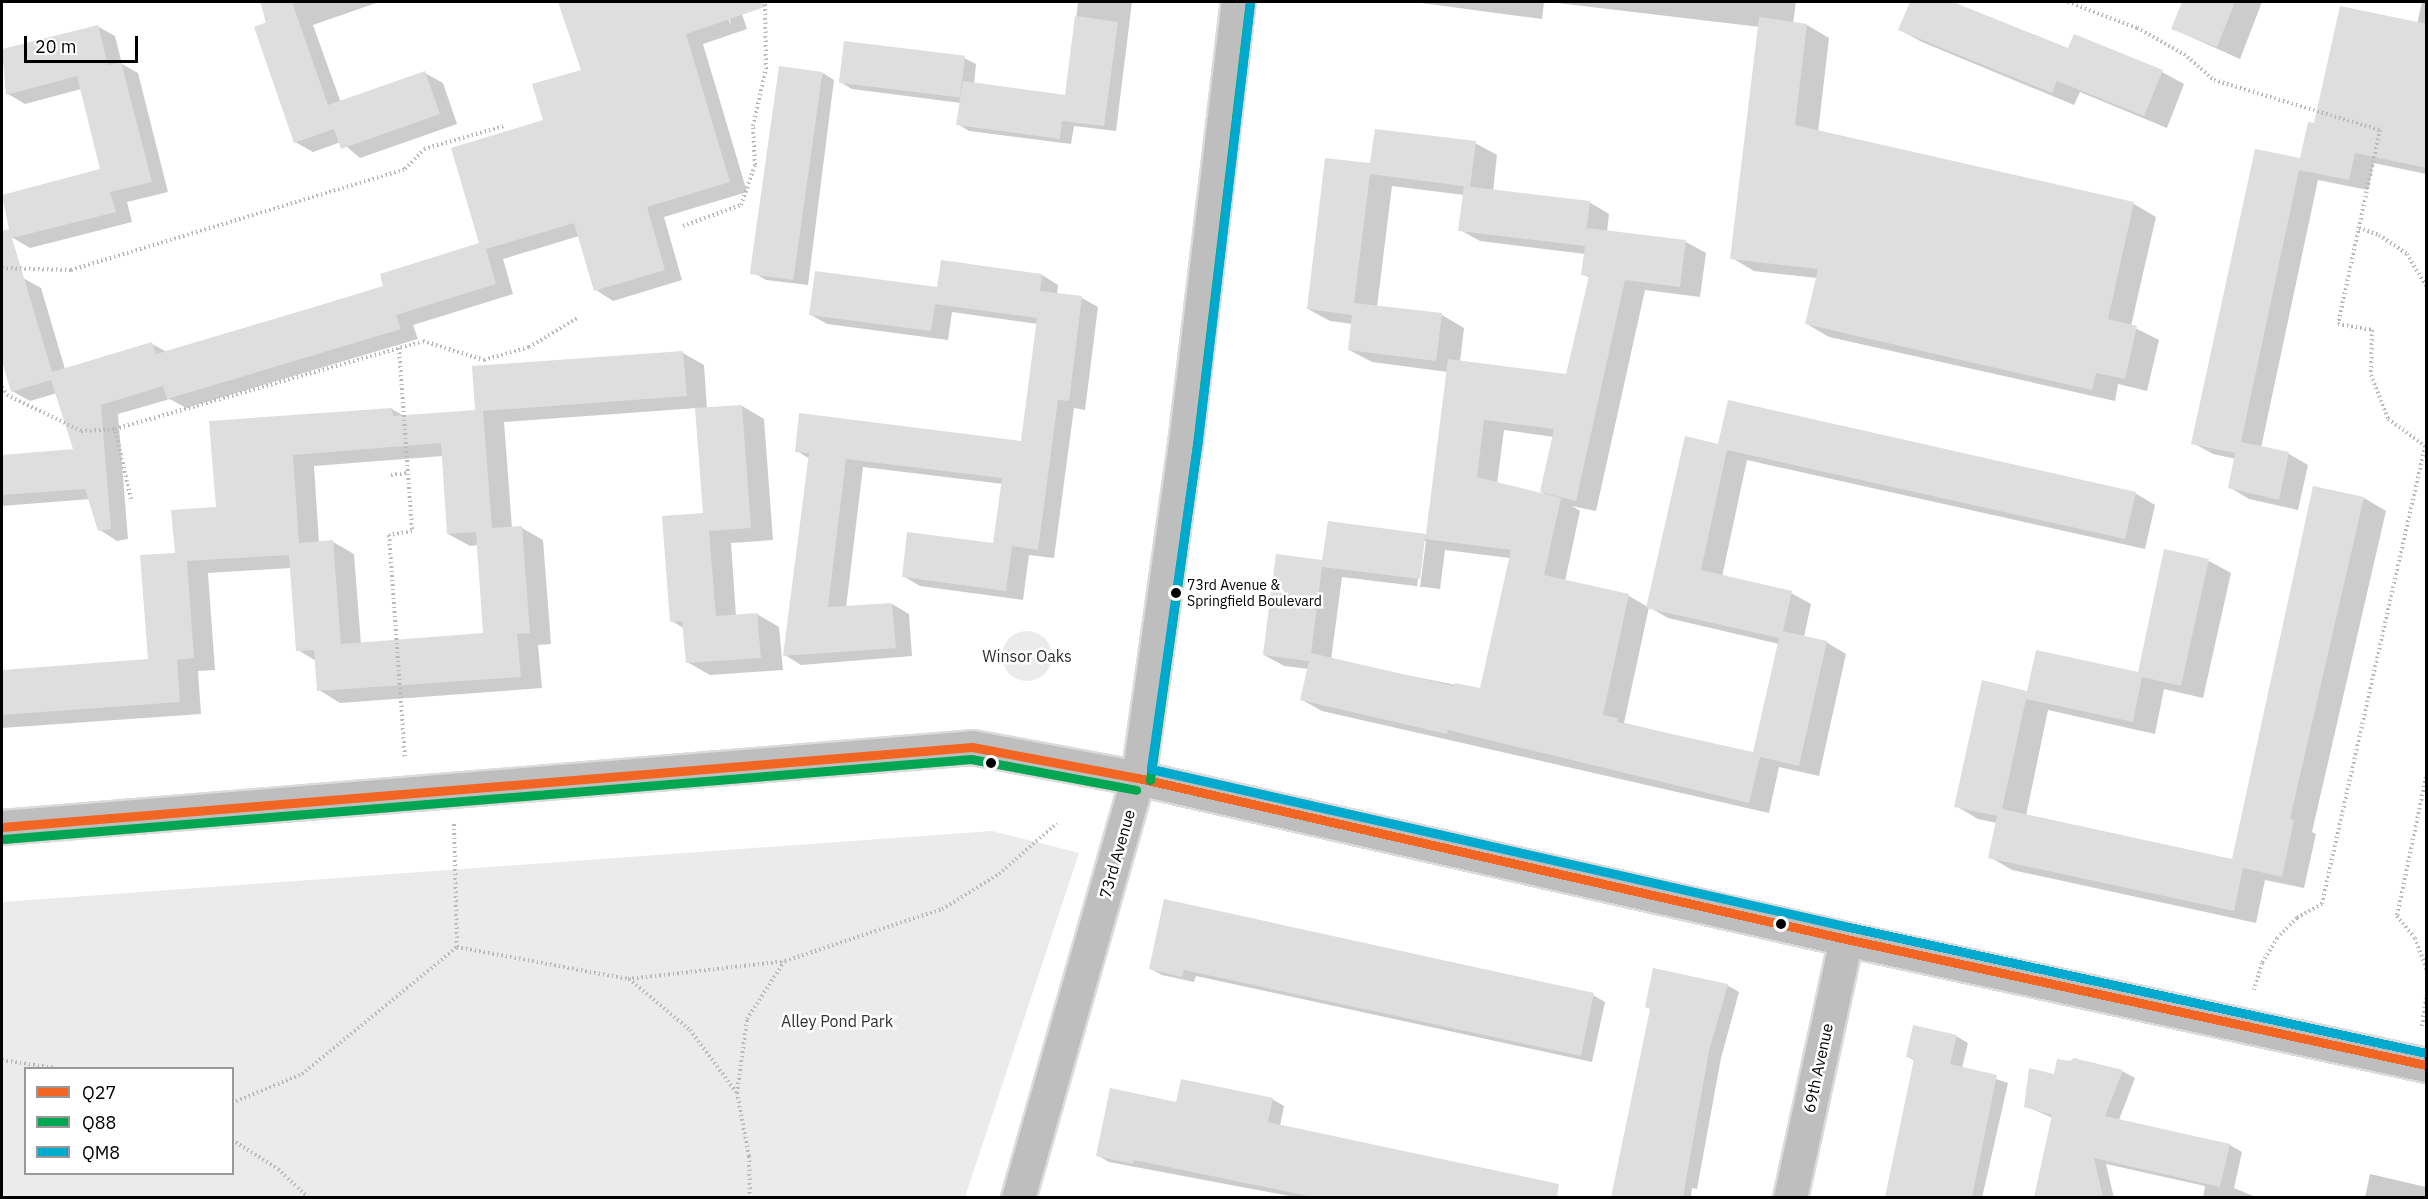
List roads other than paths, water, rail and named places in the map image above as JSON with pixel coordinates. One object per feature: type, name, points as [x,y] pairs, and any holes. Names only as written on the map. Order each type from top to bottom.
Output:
[{"type":"main road","name":"73rd Avenue","points":[[1018,1197],[1138,778],[1185,444],[1238,2]]},
{"type":"main road","points":[[2,827],[972,747],[1138,778],[1846,939],[2427,1065]]},
{"type":"main road","name":"69th Avenue","points":[[1790,1197],[1846,939]]},
{"type":"place","name":"73rd Avenue & Springfield Boulevard","points":[[1176,593]]},
{"type":"park label","name":"Winsor Oaks","points":[[1027,656]]},
{"type":"park label","name":"Alley Pond Park","points":[[837,1021]]}]
